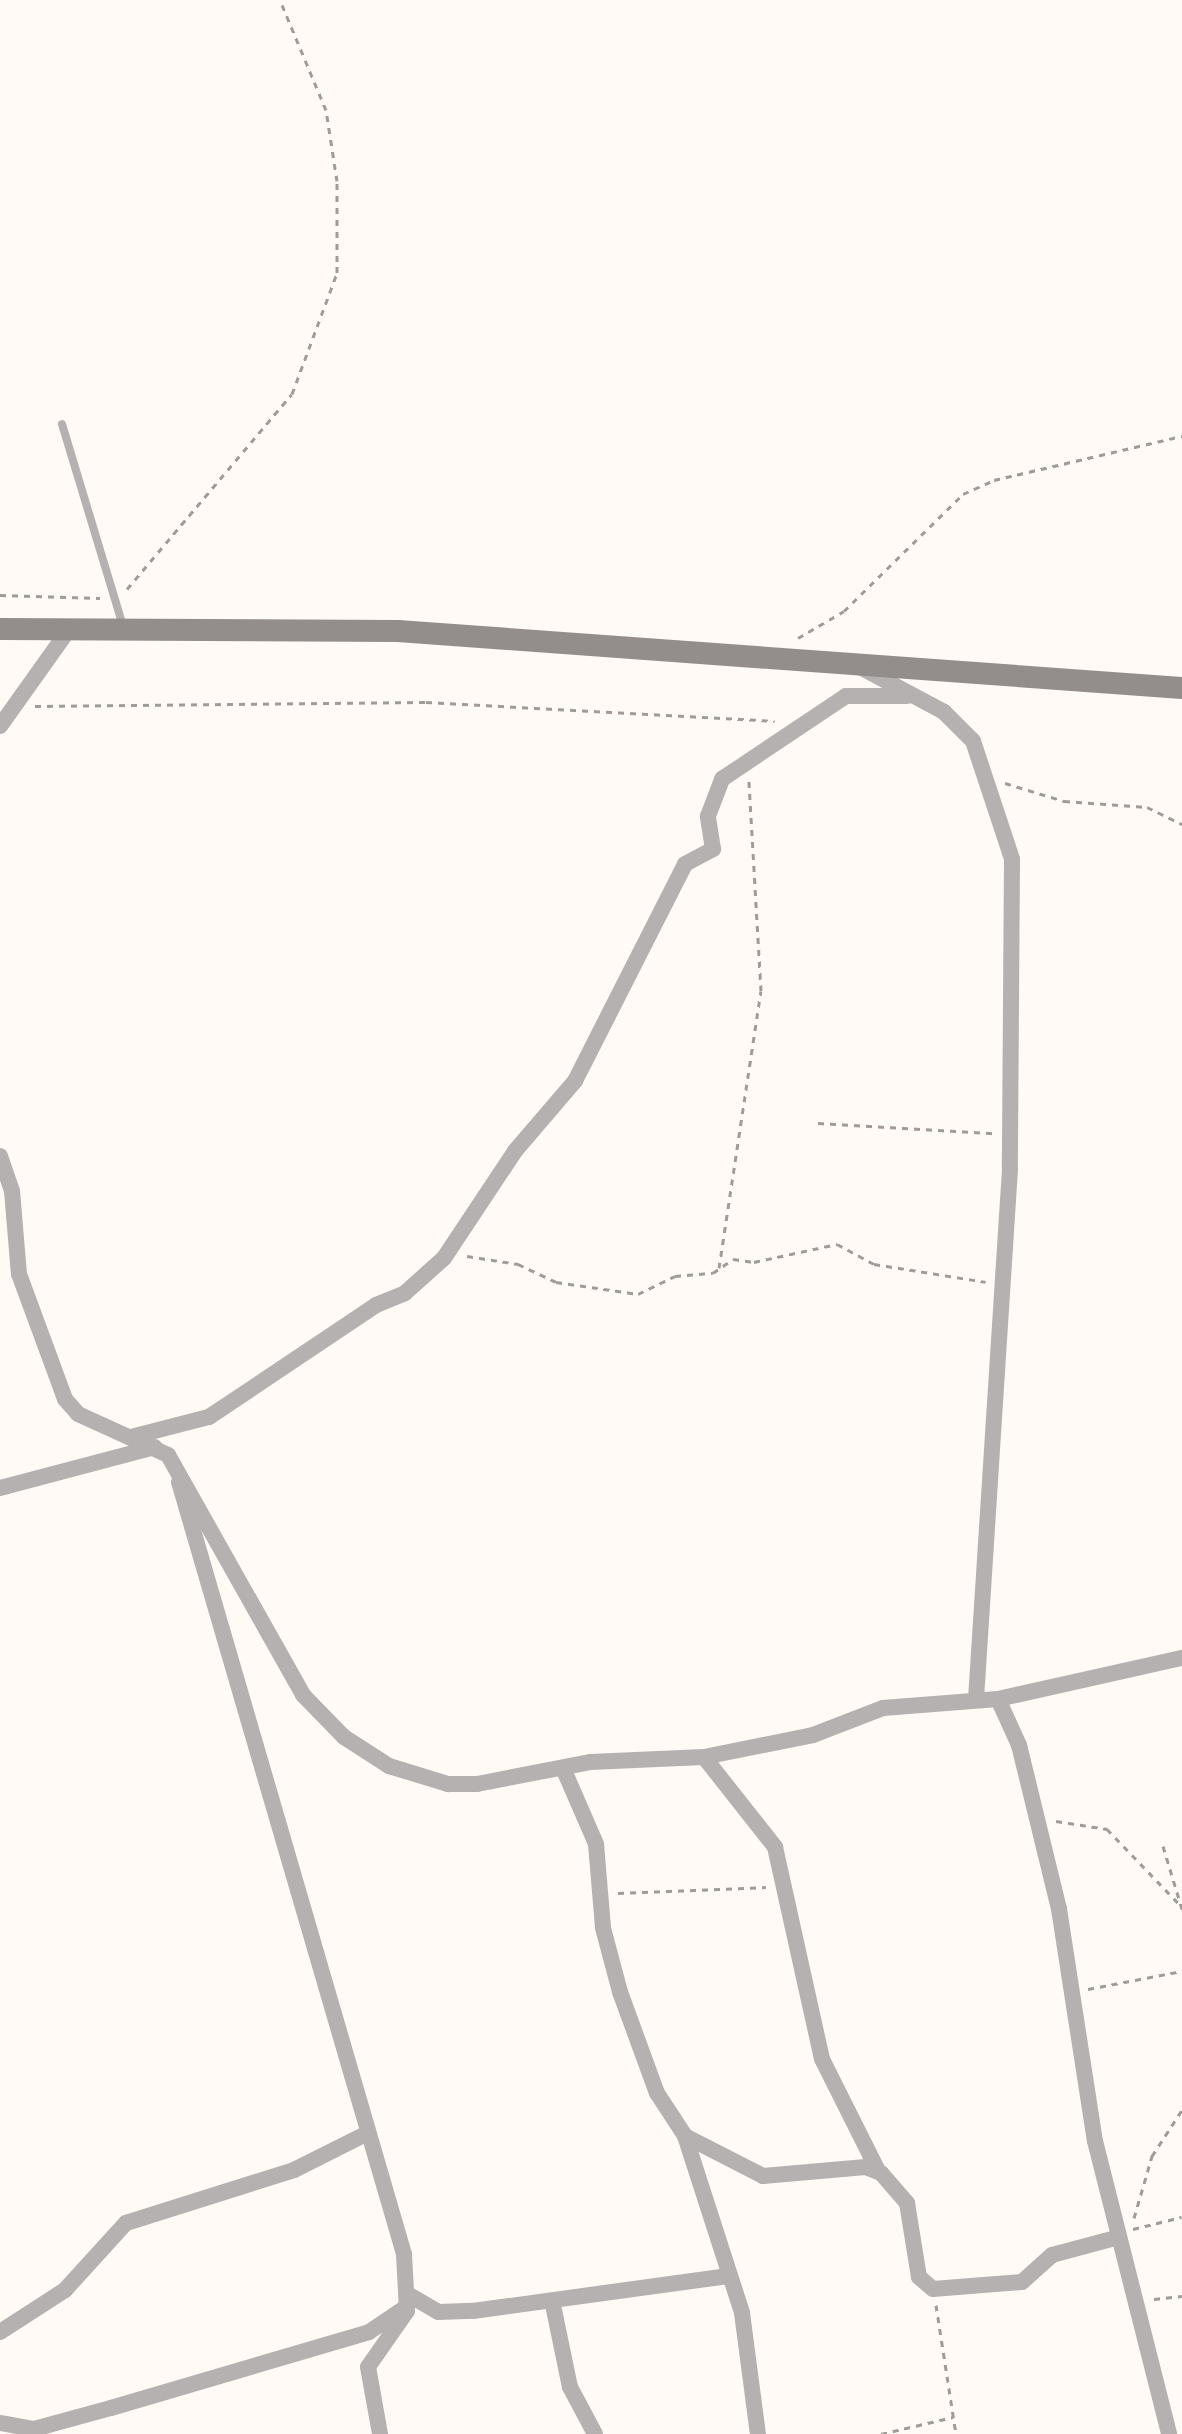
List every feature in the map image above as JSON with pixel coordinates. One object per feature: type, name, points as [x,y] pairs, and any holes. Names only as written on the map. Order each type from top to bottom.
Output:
[{"type":"street","points":[[0,629],[67,632],[398,631],[850,661],[1182,688]]},
{"type":"street","points":[[0,726],[67,632]]},
{"type":"street","points":[[850,661],[961,726],[985,770],[1012,859],[1003,1284],[976,1699]]},
{"type":"street","points":[[131,1437],[209,1417],[405,1293],[447,1254],[515,1151],[575,1081],[685,864],[713,849],[708,816],[715,794],[747,756],[846,696],[907,696]]},
{"type":"street","points":[[0,1156],[12,1191],[19,1274],[65,1399],[78,1414],[155,1447],[175,1465],[290,1676],[344,1737],[389,1766],[448,1784],[563,1768],[704,1757],[813,1735],[883,1708],[998,1699],[1182,1658]]},
{"type":"street","points":[[0,1488],[155,1447]]},
{"type":"street","points":[[175,1465],[366,2134],[409,2300],[368,2367],[380,2434]]},
{"type":"street","points":[[998,1699],[1036,1812],[1072,1992],[1081,2070],[1122,2233],[1132,2295],[1169,2434]]},
{"type":"street","points":[[704,1757],[775,1847],[790,1899],[822,2059],[878,2171],[907,2203],[919,2277],[936,2289],[1022,2282],[1052,2255],[1122,2233]]},
{"type":"street","points":[[563,1768],[596,1844],[603,1928],[620,1992],[657,2093],[685,2136],[727,2276],[742,2313],[752,2433]]},
{"type":"street","points":[[0,2332],[65,2290],[126,2223],[294,2170],[366,2134]]},
{"type":"street","points":[[685,2136],[771,2178],[878,2171]]},
{"type":"street","points":[[409,2300],[438,2312],[553,2305],[727,2276]]},
{"type":"street","points":[[0,2423],[34,2429],[369,2332],[409,2300]]},
{"type":"street","points":[[553,2305],[570,2387],[595,2434]]},
{"type":"lane","points":[[62,424],[118,599],[124,630]]},
{"type":"path","points":[[0,595],[118,599],[292,394],[322,327],[337,273],[337,181],[326,110],[280,0]]},
{"type":"path","points":[[762,656],[844,611],[963,494],[994,480],[1182,436]]},
{"type":"path","points":[[12,709],[132,700],[320,707],[426,702],[674,721],[784,720]]},
{"type":"path","points":[[719,1268],[761,991],[747,756]]},
{"type":"path","points":[[985,770],[1064,801],[1147,807],[1182,824]]},
{"type":"path","points":[[818,1123],[1006,1134]]},
{"type":"path","points":[[447,1254],[518,1264],[556,1282],[638,1294],[675,1276],[719,1268],[733,1259],[754,1262],[837,1244],[874,1264],[1003,1284]]},
{"type":"path","points":[[1036,1812],[1107,1829],[1181,1908]]},
{"type":"path","points":[[1163,1846],[1181,1908]]},
{"type":"path","points":[[600,1874],[611,1890],[625,1894],[766,1887],[790,1899]]},
{"type":"path","points":[[1072,1992],[1182,1971]]},
{"type":"path","points":[[1122,2233],[1152,2156],[1182,2110]]},
{"type":"path","points":[[1122,2233],[1182,2217]]},
{"type":"path","points":[[936,2289],[956,2434]]},
{"type":"path","points":[[1132,2295],[1182,2296]]},
{"type":"path","points":[[881,2434],[953,2417]]}]
